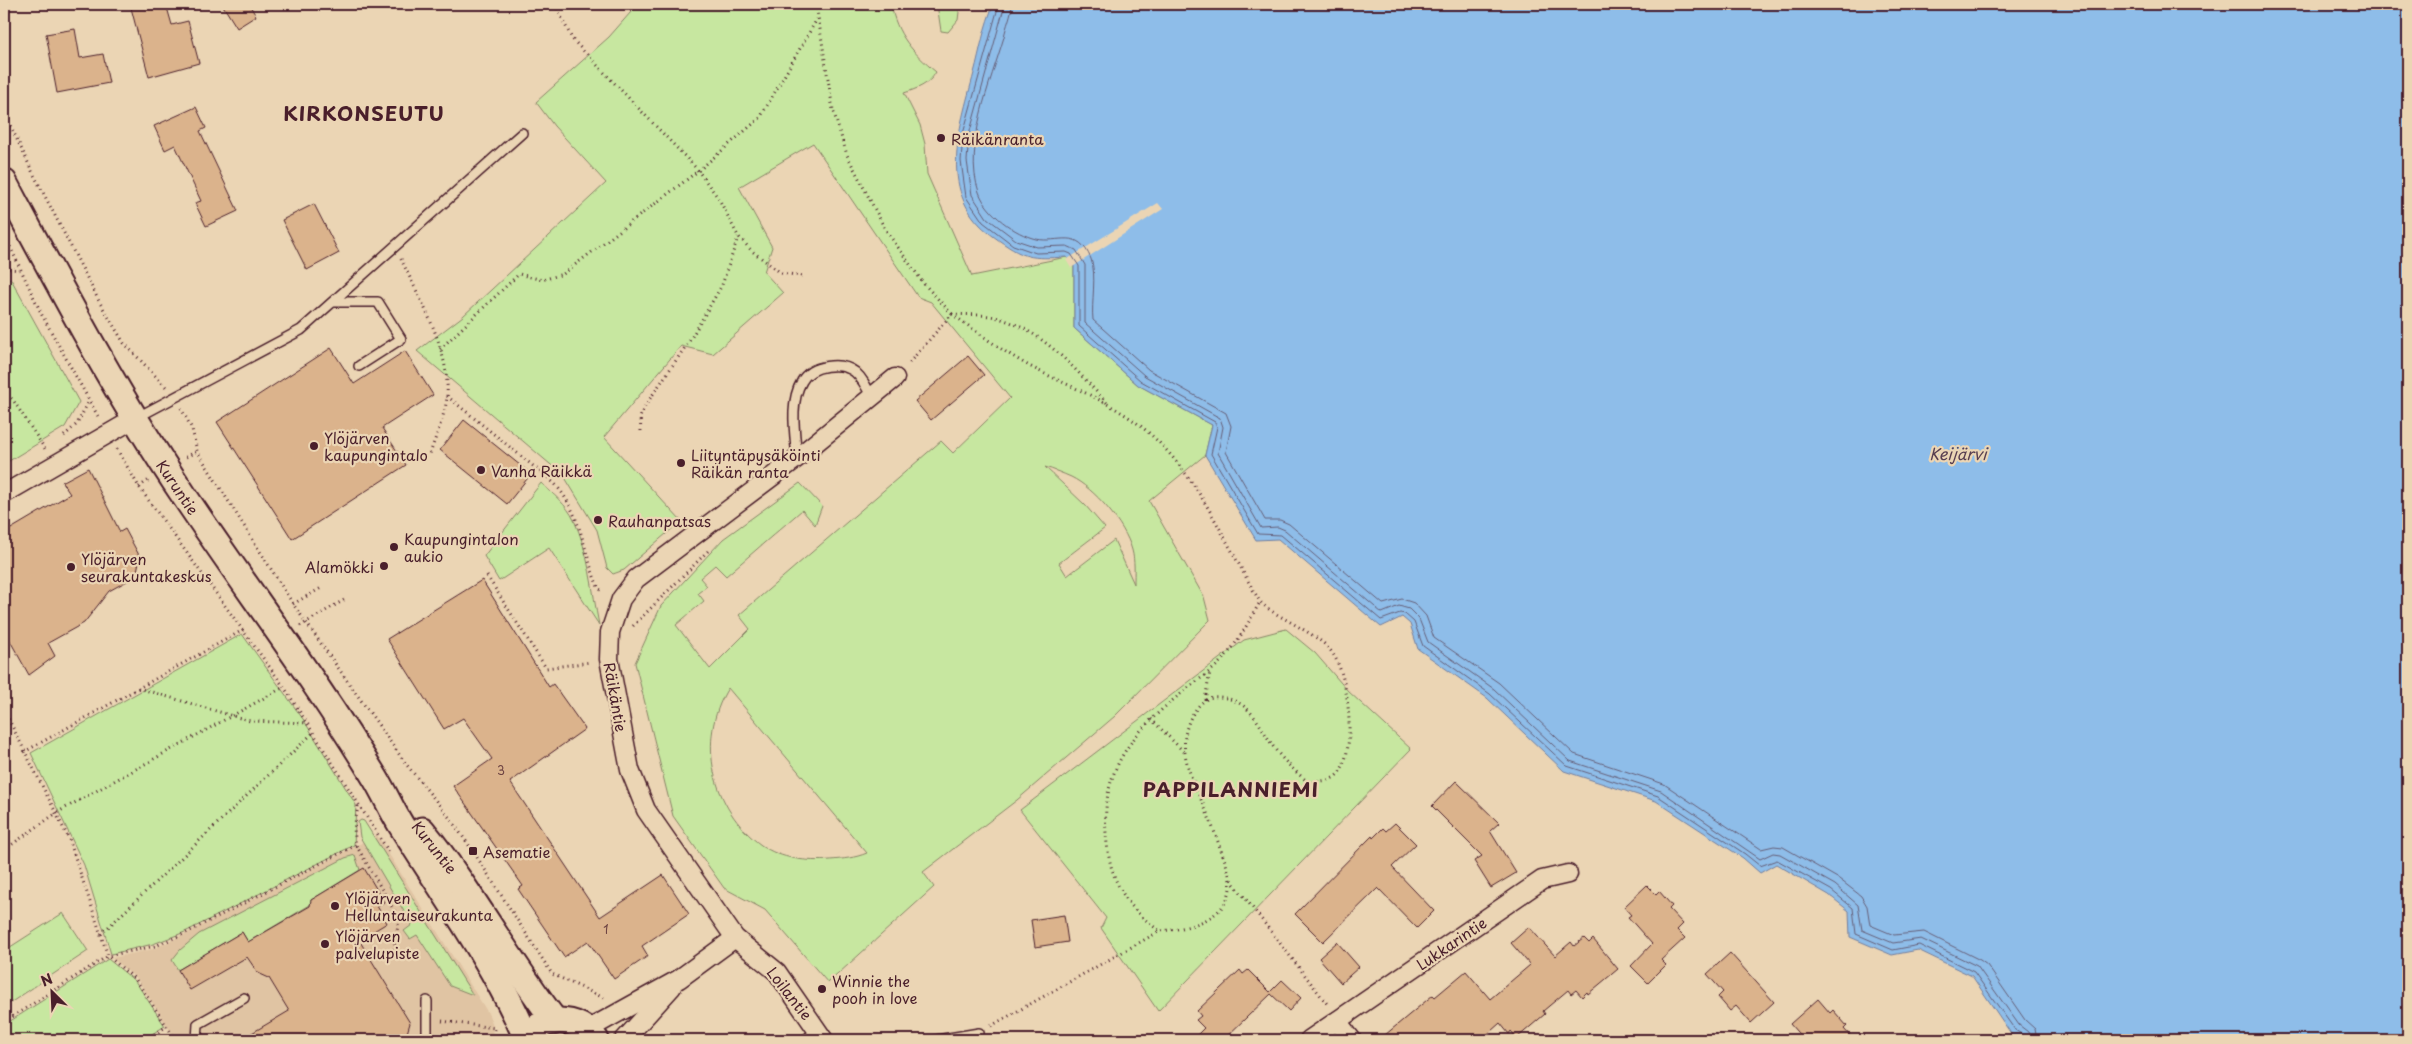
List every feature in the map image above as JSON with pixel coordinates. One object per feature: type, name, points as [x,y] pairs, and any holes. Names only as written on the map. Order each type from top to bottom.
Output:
[{"type":"main road","name":"Kuruntie","points":[[4,182],[134,419],[186,499],[283,636],[376,777],[400,823],[434,874],[511,1002],[525,1039]]},
{"type":"main road","name":"Kuruntie","points":[[376,777],[451,866],[531,990],[555,1021]]},
{"type":"main road","points":[[525,1039],[534,1029],[555,1021],[577,1024],[591,1035]]},
{"type":"street","name":"Räikäntie","points":[[735,938],[646,810],[630,770],[609,659],[610,632],[621,599],[636,579],[666,554],[797,458],[895,378]]},
{"type":"street","points":[[4,494],[134,419]]},
{"type":"street","name":"Lukkarintie","points":[[1309,1040],[1542,880],[1568,874]]},
{"type":"street","points":[[591,1035],[618,1013],[678,979],[735,938]]},
{"type":"street","name":"Loilantie","points":[[735,938],[777,972],[816,1037]]},
{"type":"street","points":[[624,1040],[656,1007],[678,979]]},
{"type":"street","points":[[1337,1021],[1352,1040]]},
{"type":"lane","points":[[134,419],[301,330],[396,248],[522,133]]},
{"type":"lane","points":[[334,302],[378,302],[401,339],[360,366]]},
{"type":"lane","points":[[797,458],[795,400],[802,380],[817,368],[836,366],[853,371],[865,382],[872,398]]},
{"type":"lane","points":[[197,1040],[198,1024],[244,998]]},
{"type":"lane","points":[[427,1001],[427,1040]]},
{"type":"lane","points":[[937,1040],[980,1032]]},
{"type":"path","points":[[555,4],[572,39],[604,74],[640,108],[698,171],[719,199],[738,236],[752,251],[781,273],[803,276]]},
{"type":"path","points":[[816,4],[833,110],[848,155],[885,229],[924,284],[952,314],[1040,372],[1109,405],[1148,432],[1170,454],[1200,495],[1260,602],[1314,635],[1338,659],[1350,740],[1345,763],[1336,776],[1324,781],[1308,782],[1277,752],[1260,722],[1244,706],[1230,698],[1213,697],[1205,700],[1196,708],[1190,720],[1184,752],[1189,775],[1208,814],[1230,880],[1326,1001],[1337,1021]]},
{"type":"path","points":[[440,349],[519,274],[542,280],[563,274],[698,171],[760,118],[817,19]]},
{"type":"path","points":[[4,112],[32,172],[120,335],[176,398],[192,429],[197,450],[293,604],[406,764],[449,817],[473,851],[552,974],[610,1001],[618,1013]]},
{"type":"path","points":[[4,234],[42,316],[139,487],[284,687],[390,855]]},
{"type":"path","points":[[641,431],[640,417],[646,406],[690,340],[722,286],[738,236]]},
{"type":"path","points":[[396,248],[436,336],[440,349],[447,396],[430,454]]},
{"type":"path","points":[[4,268],[20,270]]},
{"type":"path","points":[[895,378],[952,314]]},
{"type":"path","points":[[952,314],[994,317],[1021,327],[1044,340],[1109,405]]},
{"type":"path","points":[[4,391],[14,400],[46,450]]},
{"type":"path","points":[[447,396],[554,483],[564,494],[573,508],[592,573],[599,589],[621,599]]},
{"type":"path","points":[[632,627],[710,549]]},
{"type":"path","points":[[487,576],[546,668],[609,659]]},
{"type":"path","points":[[293,604],[323,587]]},
{"type":"path","points":[[307,622],[344,600]]},
{"type":"path","points":[[1160,931],[1129,906],[1109,859],[1104,829],[1106,801],[1111,778],[1126,750],[1151,719],[1210,671],[1237,641],[1260,602]]},
{"type":"path","points":[[24,752],[243,630]]},
{"type":"path","points":[[1205,700],[1210,671]]},
{"type":"path","points":[[4,850],[58,812],[284,687]]},
{"type":"path","points":[[138,688],[231,716],[265,722],[308,723]]},
{"type":"path","points":[[4,710],[24,752],[58,812],[69,839],[108,956],[136,980],[176,1040]]},
{"type":"path","points":[[1151,719],[1184,752]]},
{"type":"path","points":[[101,934],[314,732]]},
{"type":"path","points":[[358,805],[354,829],[356,845],[399,919],[394,949]]},
{"type":"path","points":[[4,1022],[108,956],[155,946],[186,933],[356,845]]},
{"type":"path","points":[[980,1032],[1160,931],[1185,929],[1217,911],[1228,897],[1230,880]]},
{"type":"path","points":[[428,1019],[495,1028]]},
{"type":"path","points":[[493,1021],[495,1028],[494,1040]]},
{"type":"path","points":[[146,1040],[167,1026]]},
{"type":"shaded area","points":[[377,835],[488,1013],[493,1025],[492,1040],[176,1040],[137,979],[112,958],[153,949]]},
{"type":"green space","points":[[638,4],[891,4],[893,15],[901,34],[920,58],[936,72],[926,83],[904,93],[920,125],[925,144],[927,174],[972,276],[1067,257],[1074,266],[1074,328],[1138,385],[1212,425],[1205,455],[1149,501],[1204,597],[1210,620],[1115,716],[1017,800],[923,872],[934,887],[828,983],[765,910],[724,888],[673,816],[635,663],[661,606],[723,539],[800,483],[822,506],[815,525],[802,510],[726,576],[715,565],[700,578],[707,586],[698,593],[704,601],[676,625],[710,669],[750,629],[739,615],[941,441],[953,453],[1010,398],[931,302],[918,297],[813,143],[739,187],[772,247],[764,272],[783,293],[713,354],[681,346],[604,437],[681,521],[624,570],[613,574],[607,568],[597,530],[564,476],[417,351],[463,316],[606,183],[554,126],[536,102],[609,37]],"holes":[[[1045,467],[1080,482],[1099,498],[1116,518],[1132,550],[1134,584],[1114,540],[1067,576],[1059,563],[1105,528],[1085,505]],[[728,688],[867,853],[844,859],[794,859],[769,850],[744,830],[731,813],[721,793],[714,772],[711,751],[713,729],[718,708]]]},
{"type":"green space","points":[[937,4],[960,4],[958,20],[948,32],[941,31]]},
{"type":"green space","points":[[4,278],[11,279],[79,402],[65,427],[4,464]]},
{"type":"green space","points":[[541,483],[564,505],[574,520],[587,558],[599,625],[549,548],[499,581],[484,556]]},
{"type":"green space","points":[[1286,629],[1315,653],[1348,691],[1411,749],[1158,1011],[1101,928],[1106,918],[1020,810],[1244,640]]},
{"type":"green space","points":[[242,634],[303,719],[356,805],[354,845],[185,932],[153,944],[111,954],[84,865],[31,753]]},
{"type":"green space","points":[[364,821],[473,995],[450,986],[417,935],[410,939],[404,931],[412,925],[360,837],[358,822]]},
{"type":"green space","points":[[355,855],[360,870],[311,900],[310,905],[248,942],[242,932],[178,970],[172,960],[180,950],[199,934],[345,858]]},
{"type":"green space","points":[[63,913],[88,951],[4,1007],[4,951]]},
{"type":"green space","points":[[108,959],[135,981],[165,1026],[142,1040],[4,1040],[4,1025]]},
{"type":"water","name":"Keijärvi","points":[[994,4],[2408,4],[2408,1040],[2022,1040],[2012,1035],[1972,976],[1918,950],[1892,955],[1850,937],[1849,911],[1829,895],[1776,864],[1760,873],[1743,858],[1656,801],[1564,771],[1487,698],[1418,649],[1410,624],[1402,617],[1381,627],[1278,539],[1256,540],[1205,455],[1212,425],[1138,385],[1074,328],[1074,266],[1067,257],[1044,258],[1020,253],[993,236],[975,220],[964,201],[958,181],[956,160],[958,139],[982,38]]},
{"type":"pier","points":[[1158,203],[1163,209],[1071,268],[1066,260]]},
{"type":"building","points":[[130,4],[166,4],[172,25],[188,21],[199,63],[149,77]]},
{"type":"building","points":[[222,4],[249,4],[256,16],[237,28]]},
{"type":"building","points":[[75,29],[80,58],[103,54],[109,83],[57,93],[46,34]]},
{"type":"building","points":[[196,107],[206,128],[200,131],[238,211],[206,226],[195,203],[201,201],[175,145],[165,150],[154,126]]},
{"type":"building","points":[[314,204],[339,253],[307,270],[282,220]]},
{"type":"building","name":"Ylöjärven kaupungintalo","points":[[331,348],[354,384],[405,351],[433,395],[382,428],[406,465],[292,539],[217,422]]},
{"type":"building","points":[[968,356],[984,375],[931,420],[915,401]]},
{"type":"building","points":[[464,420],[531,474],[507,504],[440,450]]},
{"type":"building","name":"Ylöjärven seurakuntakeskus","points":[[88,468],[120,532],[125,529],[140,557],[136,576],[109,591],[84,623],[48,643],[55,656],[29,675],[4,630],[4,533],[70,494],[62,482]]},
{"type":"building","points":[[482,580],[549,687],[553,684],[585,729],[510,782],[600,917],[663,875],[689,914],[642,946],[648,956],[614,979],[588,941],[564,957],[518,889],[523,886],[453,786],[492,759],[463,718],[444,729],[387,639]]},
{"type":"building","points":[[1456,781],[1499,823],[1490,831],[1516,873],[1491,888],[1474,861],[1482,856],[1432,806]]},
{"type":"building","points":[[1395,823],[1416,844],[1392,867],[1434,911],[1417,928],[1378,888],[1323,942],[1295,914],[1372,836],[1373,838],[1383,828],[1386,831]]},
{"type":"building","points":[[364,868],[384,902],[377,906],[387,923],[359,940],[410,1023],[405,1040],[240,1040],[289,1011],[269,978],[258,973],[247,957],[190,990],[178,970],[242,932],[248,942],[310,906],[311,900]]},
{"type":"building","points":[[1647,885],[1656,894],[1659,891],[1672,906],[1669,909],[1683,924],[1677,930],[1685,938],[1661,960],[1666,965],[1648,983],[1631,966],[1652,944],[1628,917],[1631,915],[1624,907]]},
{"type":"building","points":[[1064,915],[1068,942],[1035,947],[1031,920]]},
{"type":"building","points":[[1529,927],[1555,956],[1571,942],[1574,946],[1584,938],[1589,943],[1593,939],[1618,969],[1582,997],[1576,990],[1571,994],[1568,990],[1543,1011],[1545,1014],[1517,1038],[1511,1031],[1509,1034],[1500,1023],[1481,1040],[1379,1040],[1433,995],[1435,997],[1466,971],[1490,999],[1530,965],[1511,943]]},
{"type":"building","points":[[1337,942],[1359,967],[1341,983],[1319,958]]},
{"type":"building","points":[[1730,953],[1774,1002],[1751,1023],[1736,1006],[1730,1011],[1718,997],[1723,992],[1707,974]]},
{"type":"building","points":[[1240,970],[1243,974],[1248,970],[1270,992],[1282,980],[1301,998],[1289,1011],[1271,994],[1223,1040],[1192,1040],[1204,1028],[1196,1020],[1201,1016],[1197,1011]]},
{"type":"building","points":[[1818,999],[1830,1013],[1833,1010],[1847,1026],[1844,1029],[1854,1040],[1804,1040],[1790,1024]]},
{"type":"place","name":"Räikänranta","points":[[941,138]]},
{"type":"place","name":"Ylöjärven kaupungintalo","points":[[314,446]]},
{"type":"place","name":"Liityntäpysäköinti Räikän ranta","points":[[681,463]]},
{"type":"place","name":"Vanha Räikkä","points":[[481,470]]},
{"type":"place","name":"Rauhanpatsas","points":[[598,520]]},
{"type":"place","name":"Kaupungintalon aukio","points":[[394,547]]},
{"type":"place","name":"Alamökki","points":[[384,566]]},
{"type":"place","name":"Ylöjärven seurakuntakeskus","points":[[71,567]]},
{"type":"place","name":"Asematie","points":[[473,851]]},
{"type":"place","name":"Ylöjärven Helluntaiseurakunta","points":[[335,906]]},
{"type":"place","name":"Ylöjärven palvelupiste","points":[[325,944]]},
{"type":"place","name":"Winnie the pooh in love","points":[[822,989]]},
{"type":"district","name":"KIRKONSEUTU","points":[[364,113]]},
{"type":"district","name":"PAPPILANNIEMI","points":[[1231,789]]}]
